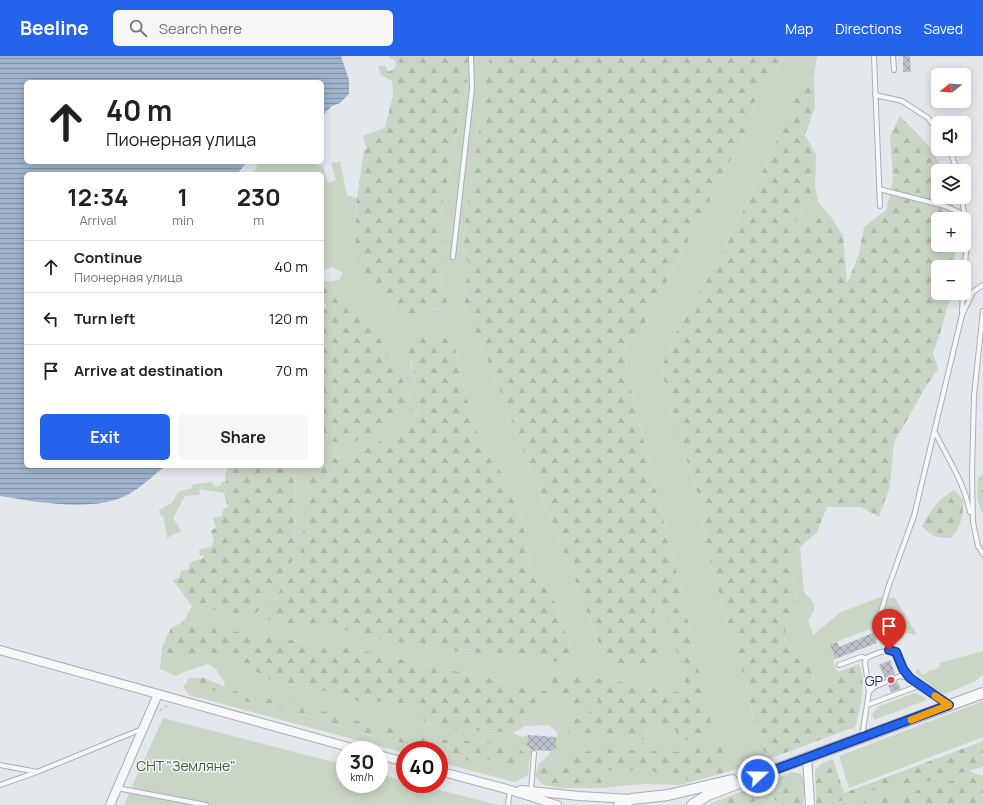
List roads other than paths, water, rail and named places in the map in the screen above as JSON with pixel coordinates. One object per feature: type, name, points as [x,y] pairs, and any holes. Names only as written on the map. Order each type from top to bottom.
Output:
[{"type":"street","points":[[0,650],[336,744]]},
{"type":"street","points":[[692,805],[708,795],[983,693]]},
{"type":"street","points":[[110,805],[158,694]]},
{"type":"street","points":[[807,758],[810,805]]},
{"type":"street","points":[[619,805],[635,799],[685,791],[771,771]]},
{"type":"street","points":[[448,773],[510,790],[557,805]]},
{"type":"street","points":[[510,790],[647,800],[656,805]]},
{"type":"lane","points":[[453,257],[472,88],[471,56]]},
{"type":"lane","points":[[874,56],[880,206]]},
{"type":"lane","points":[[893,56],[894,70]]},
{"type":"lane","points":[[876,95],[902,101],[928,118],[931,122]]},
{"type":"lane","points":[[879,189],[944,206],[959,212]]},
{"type":"lane","points":[[962,315],[973,292],[983,284]]},
{"type":"lane","points":[[883,635],[880,615],[888,588],[914,516],[962,315],[963,300]]},
{"type":"lane","points":[[973,522],[972,473],[974,396],[983,310]]},
{"type":"lane","points":[[935,432],[958,474],[967,496],[978,546],[983,554]]},
{"type":"lane","points":[[839,665],[860,657],[866,658],[880,652],[889,650],[896,652],[903,669],[910,678],[949,705]]},
{"type":"lane","points":[[862,738],[869,692],[865,663],[866,658]]},
{"type":"lane","points":[[869,692],[874,687],[900,676],[910,678]]},
{"type":"lane","points":[[867,705],[921,685]]},
{"type":"lane","points":[[0,785],[37,772],[142,729]]},
{"type":"lane","points":[[531,791],[534,753]]},
{"type":"lane","points":[[0,765],[37,772]]},
{"type":"lane","points":[[117,788],[206,805]]},
{"type":"lane","points":[[508,805],[510,790]]},
{"type":"water","points":[[0,56],[341,56],[349,80],[349,94],[340,103],[332,106],[324,114],[324,80],[24,80],[24,164],[245,164],[239,172],[24,172],[24,468],[163,468],[143,485],[129,494],[116,500],[100,503],[83,505],[48,503],[0,496]]},
{"type":"place","name":"GP","points":[[891,680]]},
{"type":"park label","name":"СНТ \"Земляне\"","points":[[186,765]]}]
